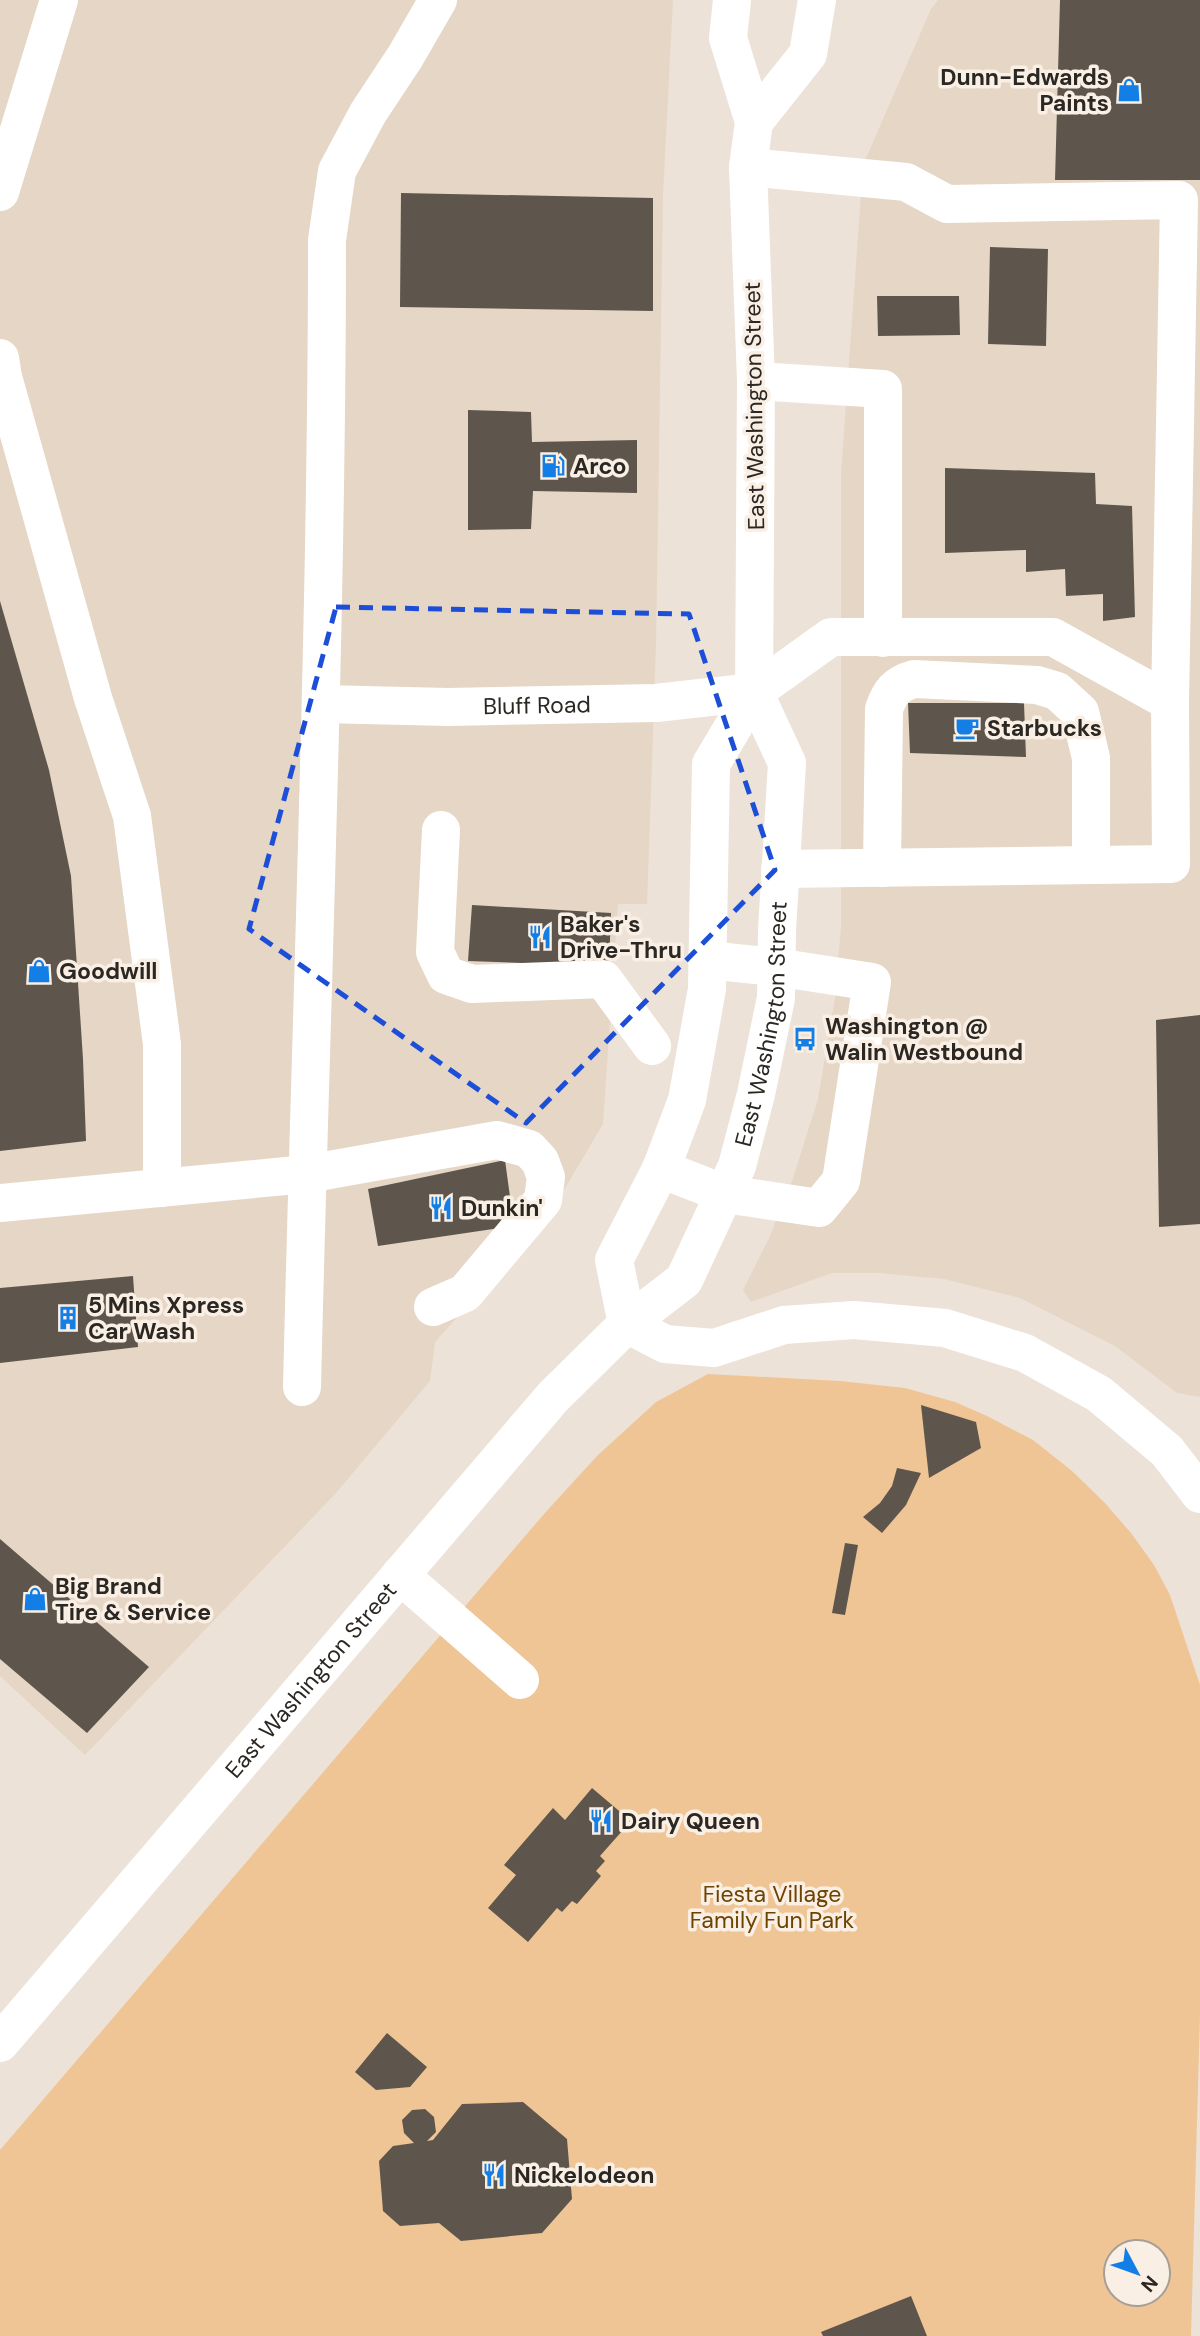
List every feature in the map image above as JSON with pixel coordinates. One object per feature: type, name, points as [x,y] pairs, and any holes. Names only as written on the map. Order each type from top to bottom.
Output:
[{"type":"main road","points":[[0,192],[59,0]]},
{"type":"main road","points":[[302,1387],[322,704],[327,240],[337,171],[368,113],[438,0]]},
{"type":"main road","name":"East Washington Street","points":[[0,2043],[553,1397],[627,1324],[684,1280],[737,1167],[776,998],[787,764],[754,692],[756,382],[748,167],[754,121],[728,38],[732,0]]},
{"type":"main road","points":[[754,121],[808,54],[817,0]]},
{"type":"main road","points":[[748,167],[906,182],[947,204],[1179,200],[1170,702],[1171,863],[780,869]]},
{"type":"main road","points":[[1,371],[93,698],[132,816],[162,1044],[162,1188]]},
{"type":"main road","points":[[756,382],[883,389],[883,638]]},
{"type":"main road","points":[[1170,702],[1054,637],[831,638],[754,692],[711,764],[707,989],[687,1100],[661,1170],[614,1260],[627,1324],[665,1344],[714,1348],[784,1325],[854,1320],[945,1328],[1026,1353],[1099,1394],[1167,1451],[1200,1494]]},
{"type":"main road","points":[[882,868],[884,709],[890,694],[900,683],[914,680],[1037,685],[1057,691],[1080,712],[1091,758],[1091,865]]},
{"type":"main road","name":"Bluff Road","points":[[322,704],[447,707],[656,703],[754,692]]},
{"type":"main road","points":[[441,830],[435,952],[446,975],[472,984],[603,979],[652,1046]]},
{"type":"main road","points":[[661,1170],[725,1194],[819,1208],[841,1181],[872,982],[776,967],[707,960]]},
{"type":"main road","points":[[0,1203],[307,1174],[498,1140],[529,1149],[540,1161],[546,1177],[543,1200],[465,1293],[433,1307]]},
{"type":"main road","points":[[400,1576],[520,1680]]},
{"type":"highlighted area","points":[[336,607],[689,614],[775,870],[526,1123],[249,929]]},
{"type":"shaded area","points":[[0,0],[673,0],[663,194],[656,645],[647,904],[618,904],[603,1124],[549,1215],[435,1342],[430,1381],[336,1493],[85,1755],[0,1676]]},
{"type":"shaded area","points":[[938,0],[1200,0],[1200,1397],[1177,1393],[1115,1346],[1020,1298],[944,1279],[879,1273],[832,1273],[751,1302],[743,1290],[769,1238],[792,1181],[818,1099],[835,998],[841,927],[841,475],[863,165],[931,9]]},
{"type":"green space","name":"Fiesta Village Family Fun Park","points":[[708,1374],[840,1381],[905,1388],[955,1402],[1033,1440],[1072,1471],[1104,1502],[1154,1565],[1170,1595],[1200,1685],[1200,2014],[1191,2336],[0,2336],[0,2150],[544,1514],[597,1456],[656,1402]]},
{"type":"building","name":"Dunn-Edwards Paints","points":[[1060,0],[1200,0],[1200,180],[1055,180]]},
{"type":"building","points":[[401,193],[653,198],[653,311],[400,307]]},
{"type":"building","points":[[990,247],[1048,249],[1046,346],[988,344]]},
{"type":"building","points":[[877,296],[959,296],[960,335],[878,336]]},
{"type":"building","name":"Arco","points":[[468,410],[531,412],[532,442],[637,440],[637,493],[533,491],[531,529],[468,530]]},
{"type":"building","points":[[945,468],[1095,473],[1096,504],[1132,506],[1135,617],[1103,621],[1103,594],[1066,596],[1065,569],[1026,572],[1026,550],[945,553]]},
{"type":"building","points":[[0,601],[49,770],[71,876],[86,1141],[0,1151]]},
{"type":"building","name":"Starbucks","points":[[908,703],[1024,703],[1026,757],[910,753]]},
{"type":"building","name":"Baker's Drive-Thru","points":[[472,905],[611,913],[609,966],[468,961]]},
{"type":"building","points":[[1200,1015],[1200,1224],[1159,1227],[1156,1020]]},
{"type":"building","name":"Dunkin'","points":[[505,1160],[514,1226],[378,1246],[368,1189]]},
{"type":"building","name":"5 Mins Xpress Car Wash","points":[[133,1276],[138,1347],[0,1363],[0,1288]]},
{"type":"building","points":[[921,1405],[976,1422],[981,1448],[929,1478]]},
{"type":"building","points":[[897,1468],[921,1473],[906,1505],[882,1533],[863,1517],[880,1503],[892,1486]]},
{"type":"building","name":"Big Brand Tire & Service","points":[[0,1539],[149,1667],[87,1733],[0,1659]]},
{"type":"building","points":[[845,1543],[858,1545],[845,1615],[832,1613]]},
{"type":"building","points":[[592,1788],[631,1821],[600,1856],[605,1861],[596,1871],[601,1876],[577,1904],[572,1901],[562,1912],[557,1908],[528,1942],[488,1908],[516,1875],[504,1865],[553,1808],[565,1820]]},
{"type":"building","points":[[387,2033],[427,2067],[410,2087],[376,2090],[355,2072]]},
{"type":"building","points":[[523,2102],[567,2139],[572,2199],[542,2233],[461,2241],[439,2223],[400,2226],[383,2211],[379,2161],[393,2146],[414,2143],[404,2133],[402,2120],[412,2110],[425,2109],[434,2117],[436,2132],[427,2141],[433,2140],[462,2104]]},
{"type":"building","points":[[911,2296],[927,2336],[823,2336],[821,2332]]},
{"type":"place","name":"Dunn-Edwards Paints","points":[[1129,90]]},
{"type":"place","name":"Arco","points":[[553,466]]},
{"type":"place","name":"Starbucks","points":[[967,728]]},
{"type":"place","name":"Baker's Drive-Thru","points":[[540,937]]},
{"type":"place","name":"Goodwill","points":[[39,971]]},
{"type":"place","name":"Washington @ Walin Westbound","points":[[805,1039]]},
{"type":"place","name":"Dunkin'","points":[[441,1208]]},
{"type":"place","name":"5 Mins Xpress Car Wash","points":[[68,1318]]},
{"type":"place","name":"Big Brand Tire & Service","points":[[35,1599]]},
{"type":"place","name":"Dairy Queen","points":[[601,1821]]},
{"type":"place","name":"Nickelodeon","points":[[494,2175]]}]
